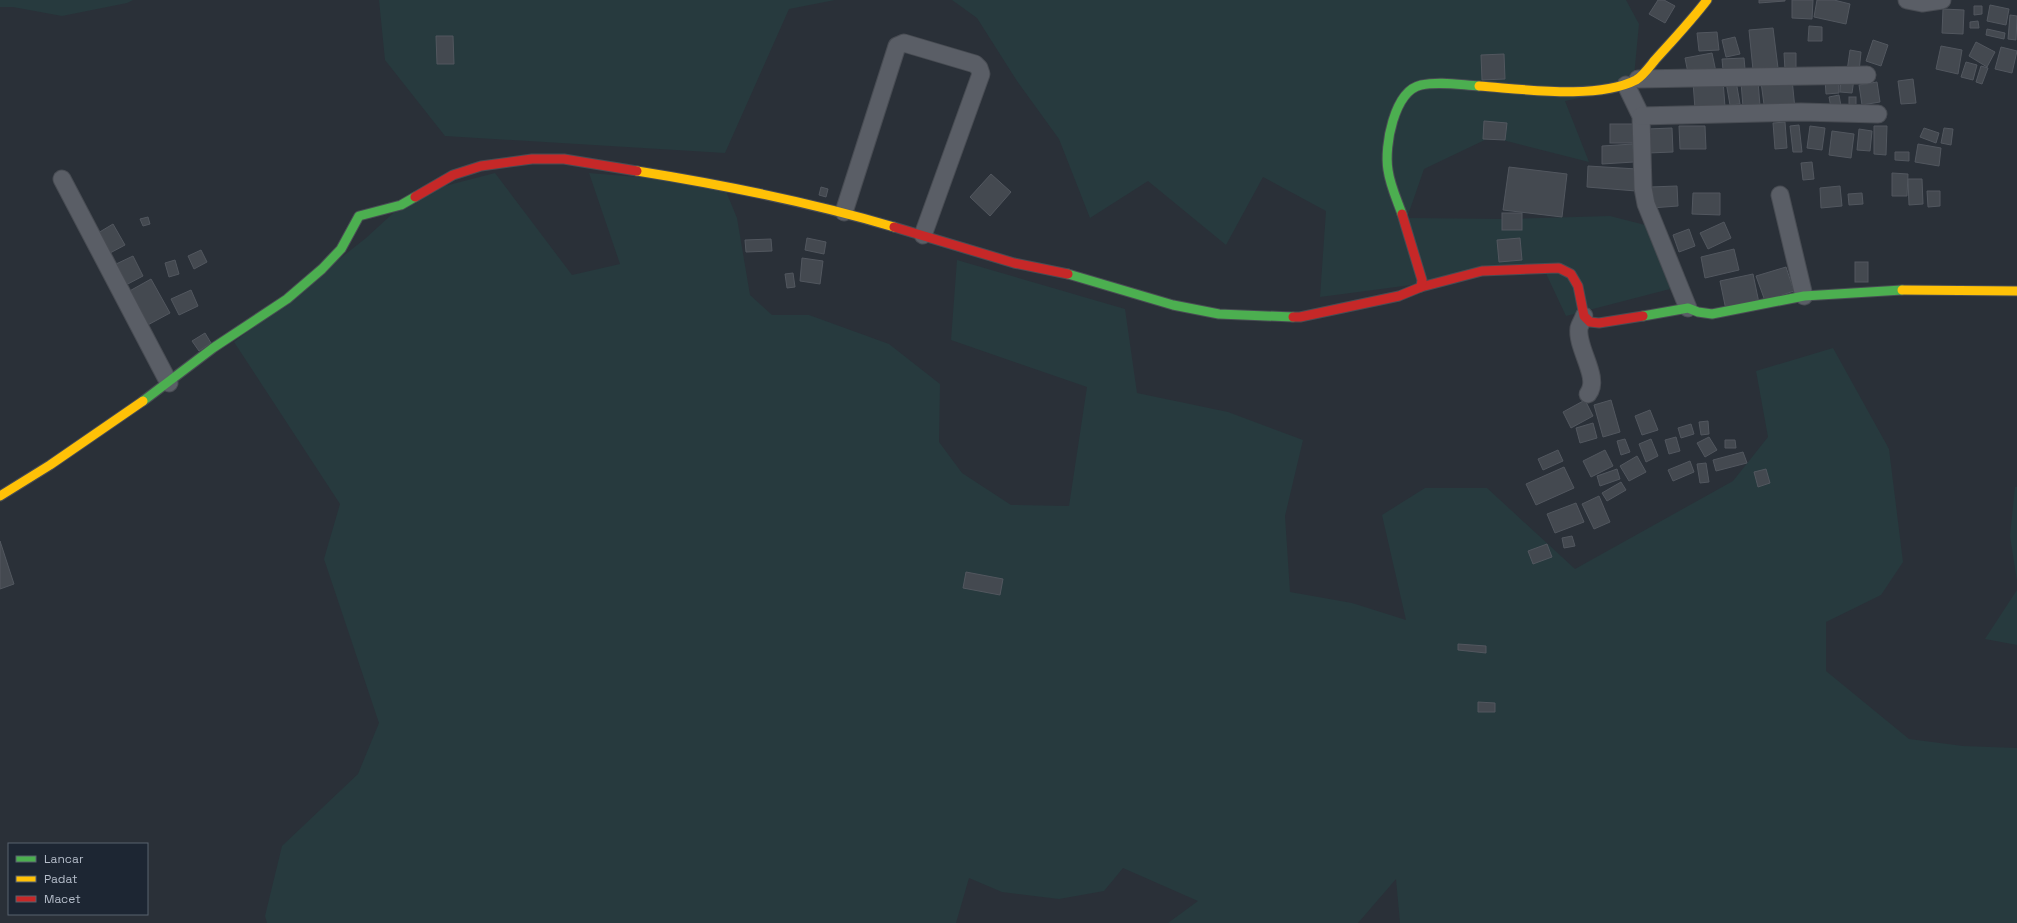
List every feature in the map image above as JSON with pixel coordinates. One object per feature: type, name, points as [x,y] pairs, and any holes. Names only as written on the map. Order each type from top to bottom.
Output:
[{"type":"street","points":[[1632,82],[1707,0]]},
{"type":"street","points":[[1907,0],[1922,3],[1942,0]]},
{"type":"street","points":[[844,212],[897,46],[904,43],[976,64],[980,68],[981,74],[923,235]]},
{"type":"street","points":[[1421,287],[1422,280],[1388,170],[1388,140],[1394,116],[1408,92],[1420,85],[1438,83],[1565,90],[1594,90],[1632,82],[1867,75]]},
{"type":"street","points":[[1632,82],[1641,116],[1643,188],[1646,204],[1688,308]]},
{"type":"street","points":[[1641,116],[1801,112],[1878,114]]},
{"type":"street","points":[[0,496],[50,466],[169,383],[213,348],[287,299],[322,269],[341,249],[359,216],[401,205],[453,175],[481,166],[532,159],[564,159],[720,184],[844,212],[1014,263],[1070,274],[1173,305],[1219,314],[1300,317],[1399,296],[1421,287],[1482,271],[1559,268],[1571,274],[1578,286],[1584,316],[1590,322],[1599,323],[1688,308],[1698,312],[1712,314],[1804,296],[1900,290],[2017,292]]},
{"type":"street","points":[[62,179],[169,383]]},
{"type":"street","points":[[1780,195],[1804,296]]},
{"type":"street","points":[[1584,316],[1579,327],[1580,340],[1593,380],[1592,388],[1588,394]]},
{"type":"green space","points":[[0,0],[133,0],[127,3],[62,16],[13,7],[0,7]]},
{"type":"green space","points":[[379,0],[835,0],[789,9],[725,153],[445,136],[385,60]]},
{"type":"green space","points":[[952,0],[1626,0],[1639,24],[1633,87],[1565,101],[1589,162],[1491,137],[1424,169],[1407,218],[1505,219],[1610,216],[1657,228],[1670,289],[1566,316],[1542,265],[1457,279],[1320,297],[1326,211],[1263,177],[1226,245],[1148,181],[1090,218],[1059,139],[1017,81],[977,18]]},
{"type":"green space","points":[[495,173],[572,275],[620,264],[589,173],[723,184],[737,218],[750,295],[772,315],[809,315],[889,344],[940,384],[939,442],[962,473],[1011,505],[1069,506],[1087,387],[951,340],[957,260],[1125,309],[1137,393],[1228,412],[1303,440],[1285,516],[1290,592],[1352,603],[1406,620],[1382,515],[1425,488],[1487,488],[1575,569],[1733,481],[1768,437],[1756,371],[1833,348],[1889,449],[1903,562],[1881,595],[1826,622],[1826,671],[1909,739],[1963,746],[2017,748],[2017,923],[1400,923],[1396,879],[1358,923],[1168,923],[1198,901],[1123,868],[1104,891],[1059,899],[1002,892],[969,878],[956,923],[267,923],[265,916],[282,846],[358,774],[379,723],[324,559],[340,504],[234,342],[366,238],[414,194]]},
{"type":"green space","points":[[2015,487],[2017,487],[2017,581],[2010,536]]},
{"type":"green space","points":[[2017,590],[2017,645],[1985,639]]},
{"type":"building","points":[[1658,0],[1664,0],[1675,6],[1665,23],[1649,14]]},
{"type":"building","points":[[1759,0],[1785,0],[1785,1],[1759,3]]},
{"type":"building","points":[[1792,0],[1813,0],[1812,19],[1792,18]]},
{"type":"building","points":[[1817,0],[1834,0],[1850,4],[1846,24],[1814,17]]},
{"type":"building","points":[[1990,5],[2009,9],[2006,25],[1987,21]]},
{"type":"building","points":[[1974,6],[1982,6],[1982,14],[1974,15]]},
{"type":"building","points":[[1943,9],[1964,10],[1963,34],[1942,33]]},
{"type":"building","points":[[2010,15],[2017,16],[2016,40],[2008,39]]},
{"type":"building","points":[[1978,21],[1979,28],[1970,28],[1970,22]]},
{"type":"building","points":[[1809,26],[1822,27],[1822,41],[1808,41]]},
{"type":"building","points":[[1773,28],[1778,68],[1753,70],[1749,30]]},
{"type":"building","points":[[1987,29],[2005,33],[2004,39],[1986,35]]},
{"type":"building","points":[[1717,32],[1719,50],[1699,51],[1697,33]]},
{"type":"building","points":[[436,36],[453,36],[454,64],[437,64]]},
{"type":"building","points":[[1735,37],[1740,54],[1726,57],[1722,40]]},
{"type":"building","points":[[1873,40],[1888,45],[1881,66],[1866,61]]},
{"type":"building","points":[[1976,42],[1995,52],[1987,67],[1969,56]]},
{"type":"building","points":[[1941,46],[1962,50],[1958,74],[1936,69]]},
{"type":"building","points":[[2001,47],[2017,51],[2012,73],[1995,69]]},
{"type":"building","points":[[1850,50],[1861,52],[1859,72],[1847,71]]},
{"type":"building","points":[[1712,53],[1716,72],[1689,78],[1685,58]]},
{"type":"building","points":[[1784,53],[1796,53],[1796,70],[1785,70]]},
{"type":"building","points":[[1504,54],[1505,79],[1482,80],[1481,55]]},
{"type":"building","points":[[1744,58],[1745,69],[1723,70],[1722,59]]},
{"type":"building","points":[[1966,62],[1977,65],[1973,80],[1961,77]]},
{"type":"building","points":[[1981,66],[1988,68],[1982,84],[1976,82]]},
{"type":"building","points":[[1839,78],[1839,93],[1826,94],[1825,79]]},
{"type":"building","points":[[1841,78],[1854,79],[1852,93],[1840,92]]},
{"type":"building","points":[[1792,79],[1795,109],[1765,112],[1761,82]]},
{"type":"building","points":[[1913,79],[1916,103],[1901,104],[1898,81]]},
{"type":"building","points":[[1723,80],[1725,107],[1695,109],[1693,82]]},
{"type":"building","points":[[1736,81],[1740,104],[1730,105],[1726,82]]},
{"type":"building","points":[[1758,81],[1760,106],[1743,107],[1741,82]]},
{"type":"building","points":[[1877,82],[1880,102],[1862,105],[1859,85]]},
{"type":"building","points":[[1839,95],[1841,106],[1831,108],[1829,97]]},
{"type":"building","points":[[1849,97],[1856,97],[1856,108],[1849,108]]},
{"type":"building","points":[[1484,121],[1507,123],[1505,140],[1483,139]]},
{"type":"building","points":[[1785,122],[1787,148],[1775,149],[1773,123]]},
{"type":"building","points":[[1610,124],[1634,124],[1634,143],[1610,143]]},
{"type":"building","points":[[1799,125],[1802,152],[1793,152],[1790,126]]},
{"type":"building","points":[[1679,126],[1705,126],[1706,149],[1680,149]]},
{"type":"building","points":[[1810,126],[1825,128],[1822,150],[1807,148]]},
{"type":"building","points":[[1874,126],[1887,126],[1886,155],[1874,154]]},
{"type":"building","points":[[1672,128],[1673,152],[1648,153],[1647,129]]},
{"type":"building","points":[[1924,128],[1939,133],[1936,143],[1920,137]]},
{"type":"building","points":[[1944,128],[1953,129],[1951,145],[1941,143]]},
{"type":"building","points":[[1859,129],[1872,131],[1870,151],[1857,150]]},
{"type":"building","points":[[1832,131],[1854,134],[1851,158],[1829,155]]},
{"type":"building","points":[[1633,144],[1634,162],[1602,164],[1602,146]]},
{"type":"building","points":[[1918,144],[1941,148],[1939,166],[1915,162]]},
{"type":"building","points":[[1895,152],[1909,152],[1909,161],[1895,160]]},
{"type":"building","points":[[1812,162],[1814,179],[1803,180],[1801,163]]},
{"type":"building","points":[[1588,166],[1637,169],[1636,191],[1587,187]]},
{"type":"building","points":[[1509,167],[1567,174],[1562,217],[1503,210]]},
{"type":"building","points":[[1892,173],[1908,174],[1907,196],[1892,196]]},
{"type":"building","points":[[991,174],[1011,192],[990,216],[970,197]]},
{"type":"building","points":[[1908,179],[1922,179],[1923,204],[1909,205]]},
{"type":"building","points":[[1677,186],[1678,206],[1651,208],[1650,187]]},
{"type":"building","points":[[1840,186],[1842,206],[1821,208],[1820,188]]},
{"type":"building","points":[[821,187],[828,189],[826,197],[819,195]]},
{"type":"building","points":[[1927,191],[1940,191],[1940,206],[1928,207]]},
{"type":"building","points":[[1693,193],[1720,193],[1720,215],[1692,214]]},
{"type":"building","points":[[1862,193],[1863,204],[1849,205],[1848,194]]},
{"type":"building","points":[[1502,213],[1522,213],[1522,230],[1502,230]]},
{"type":"building","points":[[148,217],[150,224],[143,226],[140,219]]},
{"type":"building","points":[[1724,222],[1731,238],[1708,249],[1700,233]]},
{"type":"building","points":[[113,224],[125,245],[110,253],[98,233]]},
{"type":"building","points":[[1689,229],[1695,246],[1679,252],[1673,235]]},
{"type":"building","points":[[807,238],[826,242],[824,254],[805,250]]},
{"type":"building","points":[[1520,238],[1522,260],[1499,262],[1497,240]]},
{"type":"building","points":[[771,239],[772,251],[746,252],[745,240]]},
{"type":"building","points":[[1734,249],[1739,270],[1705,278],[1701,257]]},
{"type":"building","points":[[201,250],[207,262],[194,269],[188,256]]},
{"type":"building","points":[[133,256],[143,276],[124,286],[114,265]]},
{"type":"building","points":[[802,258],[823,261],[820,284],[800,281]]},
{"type":"building","points":[[175,260],[179,274],[169,277],[165,263]]},
{"type":"building","points":[[1855,262],[1868,262],[1868,282],[1855,282]]},
{"type":"building","points":[[1786,267],[1794,291],[1765,301],[1756,276]]},
{"type":"building","points":[[793,273],[795,287],[787,288],[785,274]]},
{"type":"building","points":[[1753,274],[1759,303],[1726,310],[1720,281]]},
{"type":"building","points":[[151,279],[170,313],[144,327],[126,293]]},
{"type":"building","points":[[191,290],[198,306],[179,315],[171,299]]},
{"type":"building","points":[[205,333],[211,343],[199,351],[192,341]]},
{"type":"building","points":[[1585,400],[1593,416],[1571,428],[1563,412]]},
{"type":"building","points":[[1611,400],[1620,432],[1603,437],[1594,405]]},
{"type":"building","points":[[1650,410],[1658,430],[1642,435],[1635,416]]},
{"type":"building","points":[[1708,421],[1709,434],[1701,435],[1699,422]]},
{"type":"building","points":[[1593,423],[1597,438],[1580,443],[1576,428]]},
{"type":"building","points":[[1691,424],[1694,434],[1681,438],[1678,428]]},
{"type":"building","points":[[1676,437],[1680,451],[1669,454],[1665,440]]},
{"type":"building","points":[[1709,437],[1717,450],[1705,457],[1697,443]]},
{"type":"building","points":[[1625,439],[1630,452],[1621,455],[1617,441]]},
{"type":"building","points":[[1651,439],[1658,456],[1646,462],[1639,444]]},
{"type":"building","points":[[1725,440],[1735,440],[1736,448],[1725,448]]},
{"type":"building","points":[[1558,450],[1563,461],[1543,470],[1538,459]]},
{"type":"building","points":[[1605,450],[1613,466],[1591,477],[1583,461]]},
{"type":"building","points":[[1743,452],[1747,463],[1716,471],[1713,460]]},
{"type":"building","points":[[1637,456],[1646,472],[1629,481],[1620,466]]},
{"type":"building","points":[[1690,461],[1694,472],[1673,481],[1668,470]]},
{"type":"building","points":[[1706,463],[1709,482],[1700,483],[1697,464]]},
{"type":"building","points":[[1564,467],[1574,488],[1536,505],[1526,484]]},
{"type":"building","points":[[1617,469],[1620,479],[1600,486],[1597,476]]},
{"type":"building","points":[[1766,469],[1770,483],[1758,487],[1754,472]]},
{"type":"building","points":[[1621,482],[1626,490],[1607,501],[1602,493]]},
{"type":"building","points":[[1599,496],[1610,522],[1594,529],[1582,504]]},
{"type":"building","points":[[1576,503],[1584,522],[1555,533],[1547,514]]},
{"type":"building","points":[[1572,536],[1575,546],[1564,548],[1562,538]]},
{"type":"building","points":[[0,541],[14,584],[0,589]]},
{"type":"building","points":[[1547,544],[1552,557],[1533,564],[1528,551]]},
{"type":"building","points":[[966,572],[1003,579],[1000,595],[963,588]]},
{"type":"building","points":[[1458,644],[1486,646],[1486,653],[1458,650]]},
{"type":"building","points":[[1478,702],[1495,703],[1495,712],[1478,712]]},
{"type":"traffic: fast","points":[[1402,214],[1390,181],[1387,160],[1393,121],[1404,97],[1412,89],[1421,85],[1443,83],[1479,86]]},
{"type":"traffic: fast","points":[[143,401],[213,348],[287,299],[322,269],[341,249],[359,216],[401,205],[415,197]]},
{"type":"traffic: fast","points":[[1068,274],[1173,305],[1219,314],[1293,317]]},
{"type":"traffic: fast","points":[[1643,316],[1688,308],[1698,312],[1712,314],[1804,296],[1902,290]]},
{"type":"traffic: slow","points":[[1479,86],[1559,92],[1601,90],[1620,86],[1636,80],[1646,71],[1707,0]]},
{"type":"traffic: slow","points":[[637,171],[767,195],[894,227]]},
{"type":"traffic: slow","points":[[1902,290],[2017,291]]},
{"type":"traffic: slow","points":[[0,496],[50,465],[143,401]]},
{"type":"traffic: jam","points":[[415,197],[453,175],[481,166],[532,159],[564,159],[637,171]]},
{"type":"traffic: jam","points":[[1293,317],[1300,317],[1399,296],[1421,287],[1422,280],[1402,214]]},
{"type":"traffic: jam","points":[[894,227],[1014,263],[1068,274]]},
{"type":"traffic: jam","points":[[1421,287],[1482,271],[1559,268],[1571,274],[1578,286],[1584,316],[1590,322],[1599,323],[1643,316]]}]
